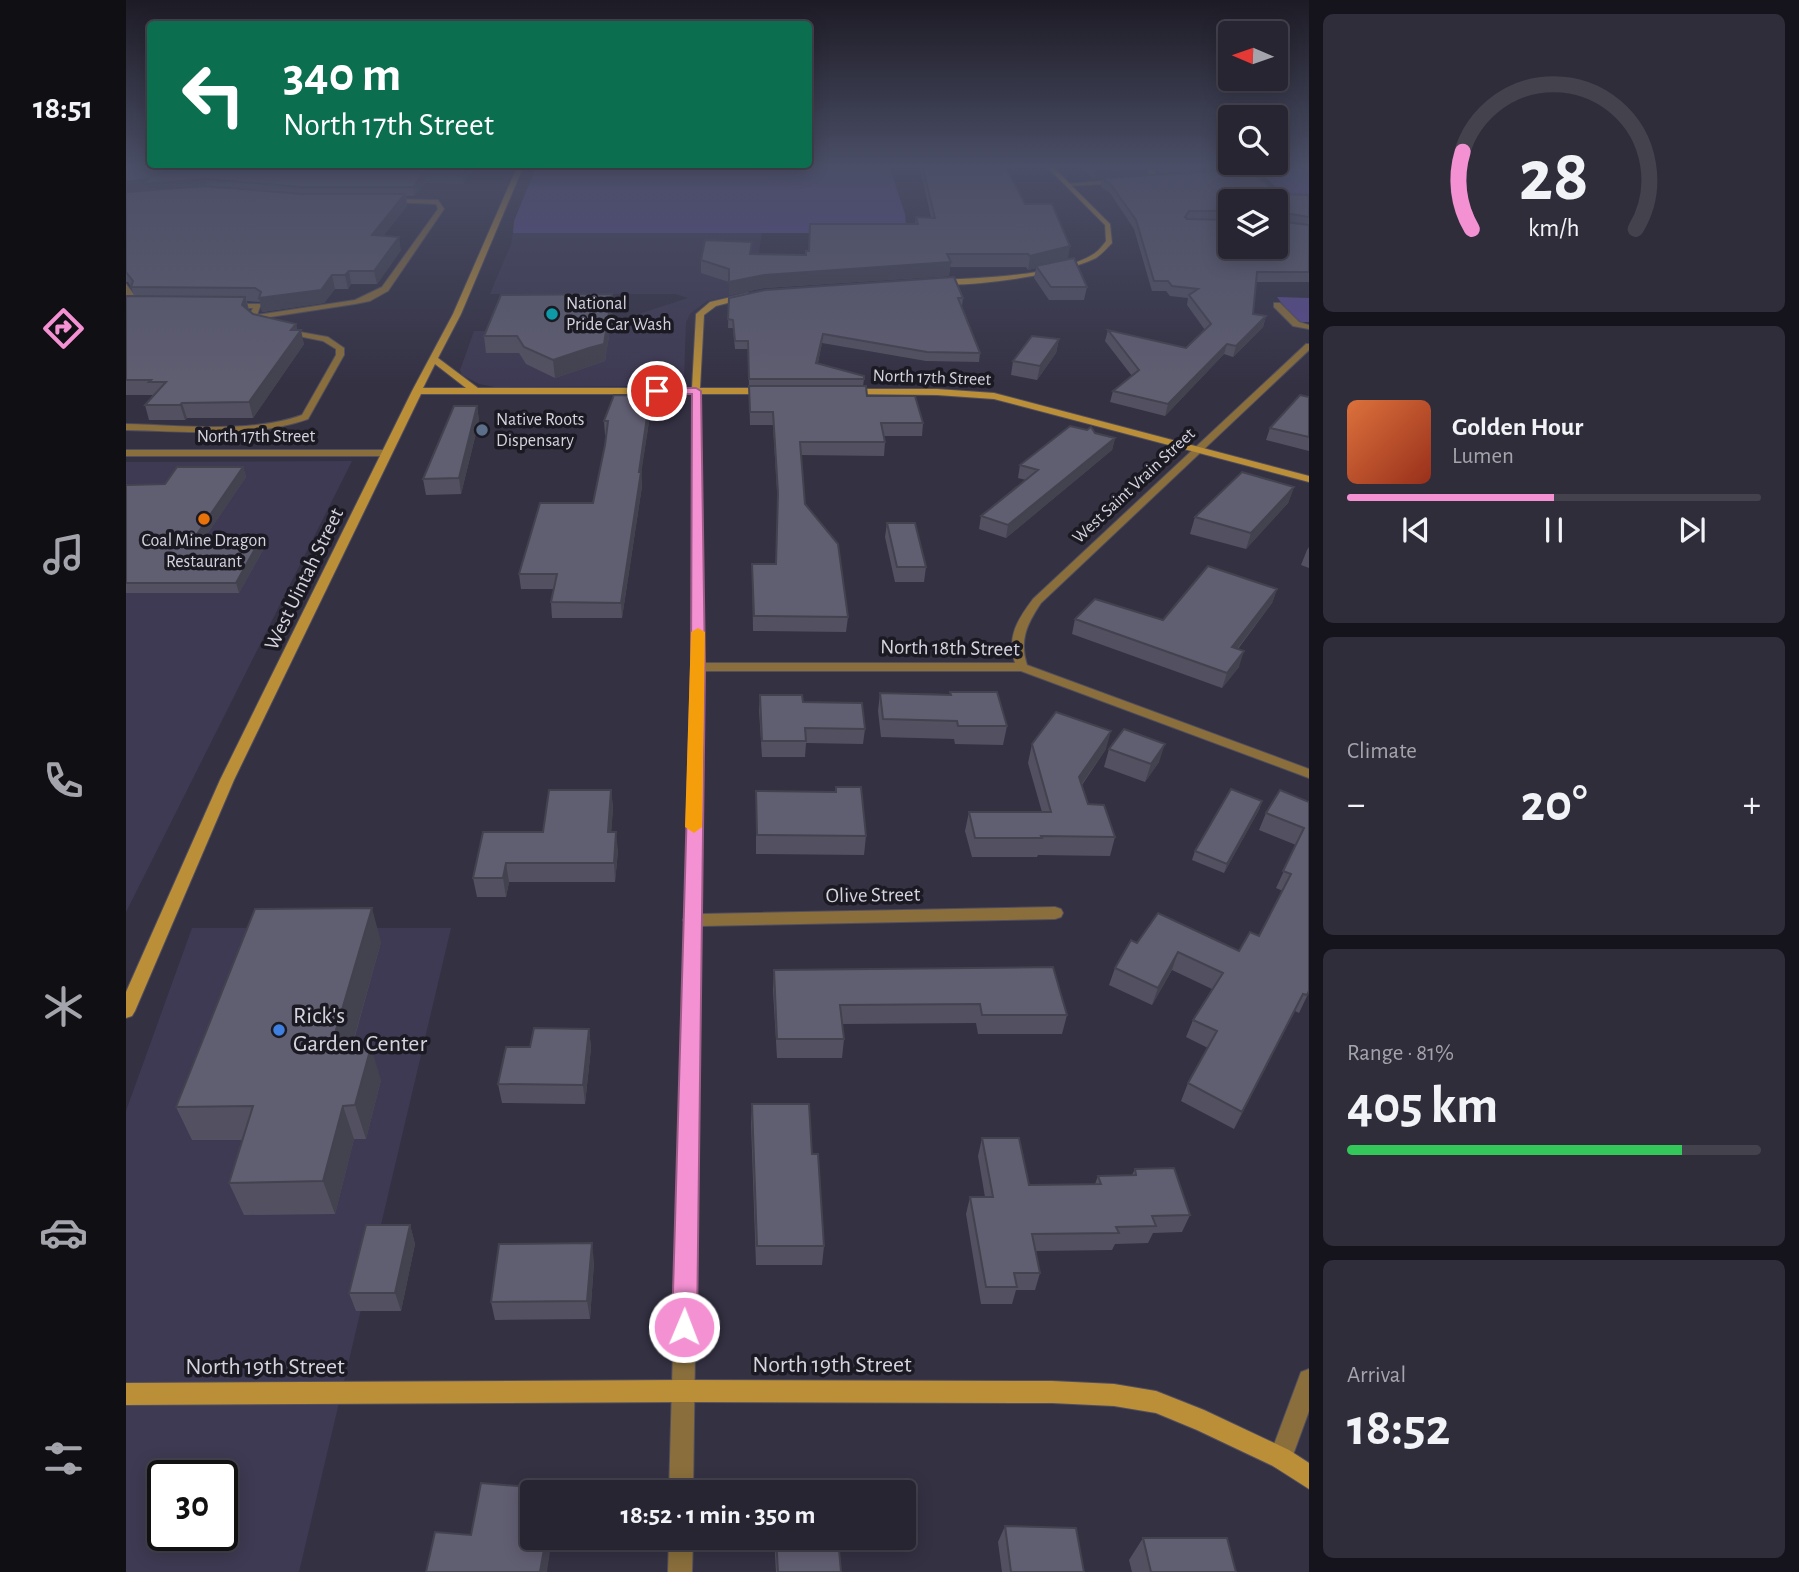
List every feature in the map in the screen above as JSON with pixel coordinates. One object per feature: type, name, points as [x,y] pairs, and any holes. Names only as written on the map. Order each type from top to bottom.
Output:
[{"type":"street","points":[[252,318],[355,302],[385,289],[419,238]]},
{"type":"street","name":"West Uintah Street","points":[[126,1011],[227,780],[416,391],[457,314],[489,238]]},
{"type":"street","points":[[936,282],[1043,273],[1074,264],[1105,248],[1110,238]]},
{"type":"street","points":[[126,286],[131,296],[126,304],[135,305]]},
{"type":"street","points":[[681,1480],[698,667],[696,391],[700,314],[713,304],[764,293]]},
{"type":"street","points":[[1277,305],[1296,324],[1309,327]]},
{"type":"street","points":[[220,306],[258,306],[252,318]]},
{"type":"street","points":[[252,318],[264,327]]},
{"type":"street","points":[[126,427],[263,427],[297,422],[305,417],[340,355],[340,348],[336,343],[276,329]]},
{"type":"street","name":"West Saint Vrain Street","points":[[1022,667],[1014,649],[1017,633],[1037,601],[1309,346]]},
{"type":"street","points":[[433,358],[455,377],[478,391]]},
{"type":"street","points":[[416,391],[775,391]]},
{"type":"street","name":"North 17th Street","points":[[843,391],[937,392],[994,396],[1309,479]]},
{"type":"street","name":"North 17th Street","points":[[126,453],[386,453]]},
{"type":"street","name":"North 18th Street","points":[[698,667],[1022,667],[1309,774]]},
{"type":"street","name":"Olive Street","points":[[691,920],[1055,913]]},
{"type":"street","points":[[1280,1458],[1309,1380]]},
{"type":"street","name":"North 19th Street","points":[[126,1394],[683,1391],[1052,1392],[1114,1395],[1157,1402],[1204,1421],[1280,1458],[1309,1477]]},
{"type":"street","points":[[680,1572],[681,1550]]},
{"type":"shaded area","points":[[512,238],[761,238],[753,291],[707,301],[691,313],[686,322],[684,382],[673,386],[495,387],[479,384],[462,375],[460,370],[474,331],[586,331],[688,298],[676,294],[490,294]]},
{"type":"shaded area","points":[[1277,297],[1309,298],[1309,322],[1296,322]]},
{"type":"shaded area","points":[[352,461],[126,912],[126,462]]},
{"type":"shaded area","points":[[192,928],[451,928],[299,1572],[126,1572],[126,1111]]},
{"type":"building","points":[[126,238],[398,238],[374,271],[349,271],[345,275],[332,275],[321,290],[259,298],[261,292],[255,288],[131,287],[133,281],[126,272]]},
{"type":"building","points":[[809,238],[1067,238],[1070,246],[1030,256],[947,254],[951,262],[764,275],[729,282],[729,269],[701,260],[705,240],[752,242],[750,254],[806,255],[806,251],[809,251]]},
{"type":"building","points":[[1141,238],[1218,238],[1218,259],[1288,259],[1288,238],[1309,238],[1309,272],[1257,272],[1253,314],[1266,316],[1236,346],[1227,344],[1168,404],[1113,391],[1139,370],[1108,330],[1186,348],[1211,324],[1189,295],[1198,289],[1172,286],[1168,281],[1154,281]]},
{"type":"building","points":[[1074,258],[1087,287],[1051,287],[1036,266]]},
{"type":"building","points":[[954,277],[963,298],[958,298],[980,353],[927,352],[823,334],[816,363],[864,376],[864,379],[749,379],[748,341],[735,341],[733,320],[728,319],[729,298],[765,290]]},
{"type":"building","points":[[612,294],[604,344],[553,360],[524,347],[517,336],[484,336],[501,295]]},
{"type":"building","points":[[126,296],[245,297],[242,305],[253,314],[296,324],[291,330],[301,330],[249,402],[145,405],[166,382],[126,380]]},
{"type":"building","points":[[1032,336],[1059,339],[1040,366],[1013,361]]},
{"type":"building","points":[[749,386],[866,386],[867,396],[915,396],[923,423],[881,423],[885,442],[800,442],[805,504],[838,544],[848,617],[754,616],[752,564],[776,564],[778,493],[773,412],[750,412]]},
{"type":"building","points":[[614,395],[650,396],[621,603],[551,602],[557,574],[519,574],[540,503],[593,503],[605,445],[608,421],[604,421]]},
{"type":"building","points":[[1300,395],[1309,397],[1309,437],[1270,428]]},
{"type":"building","points":[[454,406],[477,406],[459,478],[423,479]]},
{"type":"building","points":[[1070,426],[1087,430],[1091,427],[1095,433],[1115,438],[1008,525],[981,516],[1038,470],[1020,465]]},
{"type":"building","points":[[177,467],[243,467],[193,540],[260,540],[236,583],[126,583],[126,485],[165,484]]},
{"type":"building","points":[[1242,472],[1294,487],[1251,533],[1195,517]]},
{"type":"building","points":[[887,523],[915,523],[926,567],[897,567]]},
{"type":"building","points":[[1208,566],[1277,589],[1232,647],[1244,651],[1227,673],[1075,619],[1095,599],[1163,620]]},
{"type":"building","points":[[950,692],[997,692],[1007,726],[958,726],[957,721],[883,719],[880,693],[951,695]]},
{"type":"building","points":[[760,695],[802,695],[803,702],[862,703],[865,729],[805,728],[806,741],[762,741]]},
{"type":"building","points":[[1056,712],[1111,731],[1079,777],[1088,804],[1104,805],[1115,837],[975,838],[969,812],[1051,812],[1032,744]]},
{"type":"building","points":[[1124,729],[1165,744],[1151,764],[1109,749]]},
{"type":"building","points":[[836,787],[861,787],[866,836],[757,835],[756,791],[836,792]]},
{"type":"building","points":[[1231,789],[1262,801],[1227,864],[1195,851]]},
{"type":"building","points":[[549,790],[611,790],[608,832],[616,832],[614,863],[506,863],[503,878],[473,878],[483,832],[543,832]]},
{"type":"building","points":[[1280,790],[1309,802],[1309,991],[1307,995],[1303,994],[1242,1112],[1188,1083],[1217,1031],[1193,1020],[1223,973],[1178,952],[1158,988],[1115,968],[1131,940],[1137,943],[1158,913],[1239,951],[1250,932],[1259,936],[1291,874],[1283,871],[1304,828],[1266,813]]},
{"type":"building","points":[[372,908],[331,1047],[371,1047],[355,1105],[343,1106],[323,1181],[229,1183],[253,1106],[176,1107],[255,909]]},
{"type":"building","points":[[1053,967],[1067,1015],[982,1015],[980,1004],[840,1005],[844,1039],[777,1039],[774,970]]},
{"type":"building","points":[[534,1028],[589,1029],[583,1085],[498,1084],[506,1047],[530,1047]]},
{"type":"building","points":[[752,1104],[809,1104],[812,1154],[818,1154],[824,1246],[757,1246]]},
{"type":"building","points":[[982,1138],[1019,1138],[1029,1185],[1101,1184],[1098,1176],[1136,1175],[1135,1169],[1174,1168],[1190,1215],[1152,1216],[1156,1226],[1116,1227],[1119,1233],[1032,1234],[1040,1273],[1014,1273],[1017,1287],[986,1287],[970,1197],[993,1197]]},
{"type":"building","points":[[366,1225],[410,1225],[395,1293],[349,1293]]},
{"type":"building","points":[[592,1243],[587,1301],[491,1302],[499,1244]]},
{"type":"building","points":[[481,1483],[520,1486],[520,1550],[544,1550],[540,1572],[426,1572],[435,1532],[471,1535]]},
{"type":"building","points":[[1005,1526],[1076,1528],[1084,1572],[1011,1572]]},
{"type":"building","points":[[1143,1538],[1227,1538],[1236,1572],[1151,1572]]},
{"type":"building","points":[[777,1550],[839,1550],[841,1572],[778,1572]]},
{"type":"slow traffic","points":[[694,827],[698,632]]},
{"type":"place","name":"National Pride Car Wash","points":[[552,314]]},
{"type":"place","name":"Native Roots Dispensary","points":[[482,430]]},
{"type":"place","name":"Coal Mine Dragon Restaurant","points":[[204,519]]},
{"type":"place","name":"Rick's Garden Center","points":[[279,1030]]},
{"type":"route","points":[[657,391],[696,391],[698,667],[684,1327]]}]
